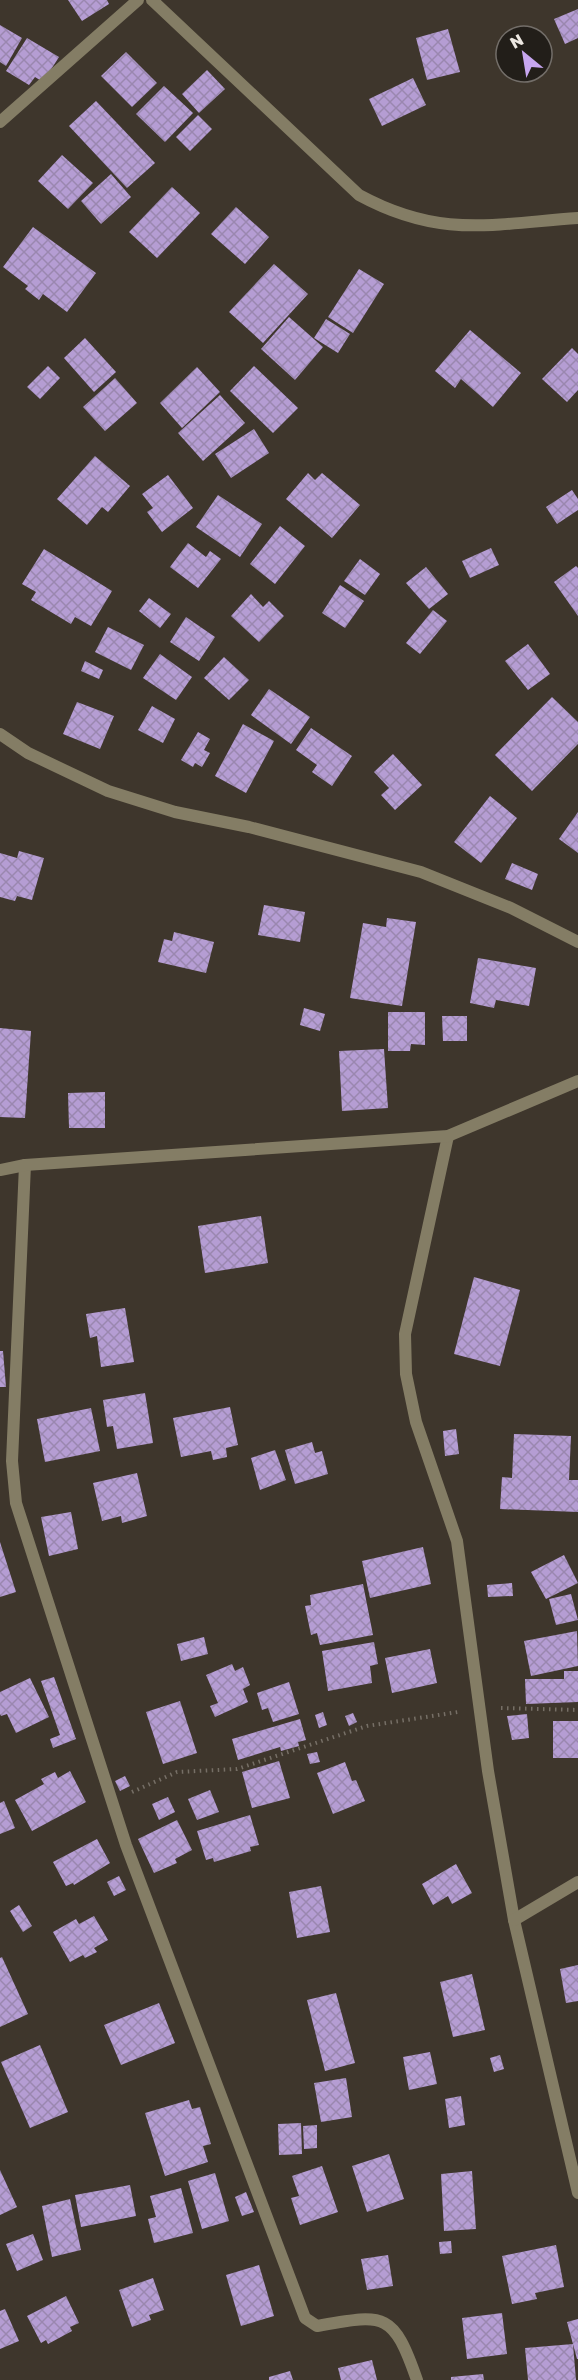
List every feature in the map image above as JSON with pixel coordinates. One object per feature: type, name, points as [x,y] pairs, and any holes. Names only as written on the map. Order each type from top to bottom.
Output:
[{"type":"street","points":[[0,122],[138,0]]},
{"type":"street","points":[[152,0],[351,188],[387,210],[419,221],[459,227],[578,218]]},
{"type":"street","points":[[0,734],[28,753],[108,791],[175,812],[249,827],[421,872],[511,908],[578,942]]},
{"type":"street","points":[[0,1170],[25,1166],[448,1136],[578,1081]]},
{"type":"street","points":[[448,1136],[405,1334],[406,1374],[416,1422],[457,1541],[488,1771],[514,1920],[578,2193]]},
{"type":"street","points":[[25,1166],[12,1461],[16,1503],[112,1801],[305,2318],[317,2326],[377,2318],[390,2325],[417,2380]]},
{"type":"street","points":[[514,1920],[578,1882]]},
{"type":"path","points":[[112,1801],[177,1772],[237,1769],[367,1726],[481,1708],[578,1710]]},
{"type":"building","points":[[68,0],[107,0],[109,4],[82,21]]},
{"type":"building","points":[[578,9],[578,38],[565,44],[554,19]]},
{"type":"building","points":[[0,25],[22,38],[6,66],[0,62]]},
{"type":"building","points":[[448,29],[460,72],[427,80],[416,38]]},
{"type":"building","points":[[27,38],[59,57],[43,82],[35,77],[29,85],[6,71]]},
{"type":"building","points":[[126,52],[157,83],[132,107],[101,76]]},
{"type":"building","points":[[207,70],[225,89],[199,113],[182,94]]},
{"type":"building","points":[[413,78],[426,105],[382,126],[369,99]]},
{"type":"building","points":[[164,86],[193,113],[165,142],[136,114]]},
{"type":"building","points":[[96,101],[155,163],[127,188],[69,126]]},
{"type":"building","points":[[198,115],[212,129],[190,151],[176,137]]},
{"type":"building","points":[[62,155],[93,183],[68,209],[38,181]]},
{"type":"building","points":[[111,174],[131,197],[101,224],[81,201]]},
{"type":"building","points":[[172,187],[200,213],[157,258],[129,232]]},
{"type":"building","points":[[236,207],[269,237],[245,264],[211,234]]},
{"type":"building","points":[[33,227],[96,273],[67,312],[43,294],[39,300],[25,289],[28,286],[3,267]]},
{"type":"building","points":[[274,264],[308,294],[263,343],[229,312]]},
{"type":"building","points":[[359,269],[384,284],[353,333],[328,317]]},
{"type":"building","points":[[289,317],[323,347],[295,380],[261,349]]},
{"type":"building","points":[[326,319],[350,334],[338,353],[314,338]]},
{"type":"building","points":[[470,330],[521,373],[493,407],[461,379],[455,388],[435,371]]},
{"type":"building","points":[[85,338],[116,372],[94,392],[64,358]]},
{"type":"building","points":[[572,348],[578,354],[578,390],[567,402],[542,379]]},
{"type":"building","points":[[48,366],[60,378],[40,399],[27,387]]},
{"type":"building","points":[[254,366],[298,408],[273,433],[230,391]]},
{"type":"building","points":[[197,367],[220,392],[182,428],[160,403]]},
{"type":"building","points":[[115,378],[137,403],[105,431],[83,407]]},
{"type":"building","points":[[220,395],[245,423],[203,461],[178,433]]},
{"type":"building","points":[[254,429],[269,453],[231,478],[215,454]]},
{"type":"building","points":[[95,456],[130,486],[108,512],[102,507],[87,525],[57,499]]},
{"type":"building","points":[[308,473],[315,480],[322,473],[360,505],[332,538],[286,499]]},
{"type":"building","points":[[168,475],[193,508],[162,532],[147,512],[153,508],[142,494]]},
{"type":"building","points":[[572,490],[578,499],[578,510],[557,524],[546,507]]},
{"type":"building","points":[[218,495],[262,524],[240,557],[196,527]]},
{"type":"building","points":[[280,526],[305,546],[275,584],[250,564]]},
{"type":"building","points":[[188,543],[206,557],[210,551],[221,559],[198,588],[170,567]]},
{"type":"building","points":[[491,548],[499,565],[470,578],[462,561]]},
{"type":"building","points":[[44,549],[112,591],[91,626],[75,617],[71,624],[31,600],[36,592],[22,584]]},
{"type":"building","points":[[360,559],[380,574],[365,595],[344,581]]},
{"type":"building","points":[[576,566],[578,568],[578,616],[554,582]]},
{"type":"building","points":[[426,567],[448,594],[429,609],[406,583]]},
{"type":"building","points":[[340,585],[364,601],[345,628],[322,613]]},
{"type":"building","points":[[251,594],[263,607],[269,601],[284,616],[259,642],[231,616]]},
{"type":"building","points":[[149,598],[171,614],[160,628],[139,611]]},
{"type":"building","points":[[433,610],[447,621],[420,654],[406,643]]},
{"type":"building","points":[[186,617],[215,637],[199,661],[170,642]]},
{"type":"building","points":[[108,627],[144,645],[131,670],[95,652]]},
{"type":"building","points":[[528,644],[550,674],[528,690],[505,661]]},
{"type":"building","points":[[160,654],[192,677],[176,700],[143,678]]},
{"type":"building","points":[[224,657],[249,680],[229,700],[204,678]]},
{"type":"building","points":[[85,661],[103,670],[99,679],[81,671]]},
{"type":"building","points":[[269,689],[310,717],[291,744],[251,715]]},
{"type":"building","points":[[552,697],[578,722],[578,744],[532,791],[495,755]]},
{"type":"building","points":[[77,702],[114,716],[100,749],[63,734]]},
{"type":"building","points":[[152,706],[175,719],[163,743],[138,730]]},
{"type":"building","points":[[243,724],[274,741],[246,793],[215,776]]},
{"type":"building","points":[[311,728],[352,756],[332,786],[312,772],[317,765],[296,750]]},
{"type":"building","points":[[198,732],[210,739],[204,750],[210,753],[202,767],[195,763],[193,767],[181,760]]},
{"type":"building","points":[[393,754],[422,785],[395,810],[381,795],[389,788],[374,772]]},
{"type":"building","points":[[490,796],[517,818],[481,863],[454,842]]},
{"type":"building","points":[[578,812],[578,853],[559,839]]},
{"type":"building","points":[[19,851],[44,858],[32,900],[17,896],[15,901],[0,897],[0,853],[17,858]]},
{"type":"building","points":[[512,863],[538,874],[532,890],[505,879]]},
{"type":"building","points":[[264,905],[305,912],[300,942],[258,935]]},
{"type":"building","points":[[387,918],[416,922],[402,1006],[350,998],[363,923],[386,927]]},
{"type":"building","points":[[174,932],[214,942],[206,973],[158,962],[164,939],[172,941]]},
{"type":"building","points":[[478,958],[536,968],[529,1006],[496,1000],[494,1008],[470,1003]]},
{"type":"building","points":[[304,1008],[325,1014],[320,1031],[300,1025]]},
{"type":"building","points":[[388,1012],[425,1012],[425,1045],[411,1044],[410,1051],[388,1051]]},
{"type":"building","points":[[442,1016],[467,1016],[467,1041],[443,1041]]},
{"type":"building","points":[[0,1028],[31,1031],[25,1118],[0,1117]]},
{"type":"building","points":[[384,1049],[388,1108],[342,1111],[339,1051]]},
{"type":"building","points":[[105,1092],[105,1128],[69,1128],[68,1093]]},
{"type":"building","points":[[261,1216],[268,1263],[205,1273],[198,1226]]},
{"type":"building","points":[[474,1277],[520,1290],[500,1366],[454,1354]]},
{"type":"building","points":[[125,1308],[134,1362],[101,1367],[97,1336],[90,1338],[86,1314]]},
{"type":"building","points":[[0,1351],[3,1351],[6,1387],[0,1387]]},
{"type":"building","points":[[145,1393],[153,1443],[117,1449],[113,1426],[107,1427],[103,1400]]},
{"type":"building","points":[[230,1407],[238,1445],[226,1448],[227,1457],[213,1460],[211,1451],[181,1457],[173,1418]]},
{"type":"building","points":[[91,1408],[100,1451],[45,1462],[37,1419]]},
{"type":"building","points":[[456,1429],[459,1454],[445,1456],[443,1431]]},
{"type":"building","points":[[514,1434],[571,1436],[569,1480],[578,1480],[578,1512],[500,1509],[502,1477],[512,1478]]},
{"type":"building","points":[[312,1442],[315,1453],[322,1451],[328,1474],[295,1484],[285,1450]]},
{"type":"building","points":[[275,1450],[286,1480],[260,1490],[251,1458]]},
{"type":"building","points":[[137,1473],[147,1516],[122,1523],[121,1516],[102,1521],[93,1483]]},
{"type":"building","points":[[71,1512],[78,1549],[49,1556],[41,1517]]},
{"type":"building","points":[[0,1542],[16,1592],[0,1597]]},
{"type":"building","points":[[423,1547],[431,1584],[370,1598],[362,1561]]},
{"type":"building","points":[[564,1555],[578,1583],[546,1599],[531,1572]]},
{"type":"building","points":[[512,1583],[513,1596],[488,1597],[487,1585]]},
{"type":"building","points":[[363,1584],[373,1635],[320,1645],[317,1633],[311,1635],[305,1606],[311,1605],[310,1595]]},
{"type":"building","points":[[571,1594],[578,1620],[556,1625],[549,1599]]},
{"type":"building","points":[[577,1631],[578,1666],[531,1676],[524,1641]]},
{"type":"building","points":[[204,1637],[208,1654],[181,1661],[177,1644]]},
{"type":"building","points":[[374,1642],[378,1664],[370,1666],[372,1683],[328,1691],[322,1651]]},
{"type":"building","points":[[430,1649],[437,1683],[392,1693],[385,1658]]},
{"type":"building","points":[[232,1664],[235,1671],[243,1667],[250,1685],[243,1689],[248,1702],[215,1717],[210,1706],[218,1703],[206,1675]]},
{"type":"building","points":[[564,1671],[578,1671],[578,1702],[526,1704],[525,1679],[564,1679]]},
{"type":"building","points":[[54,1677],[76,1739],[53,1748],[50,1739],[60,1735],[41,1681]]},
{"type":"building","points":[[30,1678],[49,1717],[16,1733],[7,1714],[1,1716],[0,1714],[0,1692]]},
{"type":"building","points":[[289,1682],[299,1714],[273,1722],[268,1708],[262,1710],[257,1693]]},
{"type":"building","points":[[180,1701],[197,1753],[163,1764],[146,1712]]},
{"type":"building","points":[[323,1712],[327,1725],[319,1728],[315,1715]]},
{"type":"building","points":[[353,1713],[357,1722],[349,1726],[345,1716]]},
{"type":"building","points":[[527,1714],[529,1738],[512,1740],[507,1716]]},
{"type":"building","points":[[300,1719],[306,1740],[298,1742],[299,1746],[281,1751],[280,1747],[238,1760],[232,1739]]},
{"type":"building","points":[[553,1721],[578,1721],[578,1758],[553,1758]]},
{"type":"building","points":[[317,1752],[320,1762],[310,1764],[307,1754]]},
{"type":"building","points":[[279,1761],[290,1798],[252,1808],[242,1772]]},
{"type":"building","points":[[345,1762],[352,1781],[356,1780],[365,1801],[333,1814],[317,1773]]},
{"type":"building","points":[[70,1771],[86,1802],[32,1831],[15,1800],[44,1784],[41,1779],[55,1772],[58,1778]]},
{"type":"building","points":[[125,1776],[130,1786],[120,1791],[115,1781]]},
{"type":"building","points":[[210,1790],[219,1812],[197,1820],[188,1799]]},
{"type":"building","points":[[168,1797],[175,1812],[159,1820],[152,1804]]},
{"type":"building","points":[[4,1801],[15,1828],[0,1834],[0,1803]]},
{"type":"building","points":[[250,1815],[259,1845],[250,1847],[251,1851],[214,1862],[213,1858],[206,1860],[197,1831]]},
{"type":"building","points":[[177,1820],[192,1850],[175,1859],[177,1863],[154,1873],[138,1839]]},
{"type":"building","points":[[97,1839],[110,1863],[74,1885],[73,1883],[66,1886],[53,1862]]},
{"type":"building","points":[[456,1864],[472,1893],[452,1904],[448,1896],[433,1905],[422,1884]]},
{"type":"building","points":[[119,1876],[126,1890],[114,1896],[107,1882]]},
{"type":"building","points":[[321,1886],[330,1932],[297,1938],[289,1892]]},
{"type":"building","points":[[19,1905],[32,1926],[23,1932],[10,1911]]},
{"type":"building","points":[[94,1916],[108,1940],[94,1948],[97,1952],[85,1958],[83,1955],[70,1962],[53,1932],[76,1919],[79,1924]]},
{"type":"building","points":[[2,1957],[28,2014],[0,2027],[0,1958]]},
{"type":"building","points":[[578,1965],[578,2001],[566,2003],[560,1969]]},
{"type":"building","points":[[472,1974],[485,2030],[453,2037],[440,1982]]},
{"type":"building","points":[[336,1993],[355,2063],[325,2071],[307,2000]]},
{"type":"building","points":[[159,2003],[175,2043],[121,2065],[104,2025]]},
{"type":"building","points":[[40,2045],[68,2112],[30,2128],[1,2062]]},
{"type":"building","points":[[430,2052],[437,2084],[409,2090],[403,2057]]},
{"type":"building","points":[[500,2055],[504,2069],[494,2072],[490,2058]]},
{"type":"building","points":[[346,2078],[352,2117],[321,2122],[314,2083]]},
{"type":"building","points":[[461,2096],[465,2125],[449,2128],[445,2099]]},
{"type":"building","points":[[189,2100],[192,2109],[200,2107],[211,2144],[203,2146],[208,2162],[165,2176],[145,2113]]},
{"type":"building","points":[[301,2123],[302,2154],[279,2155],[278,2124]]},
{"type":"building","points":[[317,2125],[317,2148],[304,2149],[303,2126]]},
{"type":"building","points":[[389,2154],[404,2199],[367,2212],[352,2166]]},
{"type":"building","points":[[322,2166],[338,2212],[300,2225],[291,2198],[299,2196],[292,2176]]},
{"type":"building","points":[[0,2170],[17,2207],[0,2215]]},
{"type":"building","points":[[472,2171],[476,2229],[444,2231],[441,2174]]},
{"type":"building","points":[[215,2173],[229,2221],[202,2229],[188,2181]]},
{"type":"building","points":[[130,2185],[136,2216],[81,2227],[75,2195]]},
{"type":"building","points":[[181,2188],[193,2233],[154,2243],[148,2219],[156,2217],[150,2196]]},
{"type":"building","points":[[246,2192],[254,2212],[242,2216],[235,2197]]},
{"type":"building","points":[[70,2199],[81,2250],[52,2257],[42,2206]]},
{"type":"building","points":[[33,2234],[43,2260],[17,2271],[6,2244]]},
{"type":"building","points":[[451,2241],[452,2253],[440,2254],[439,2242]]},
{"type":"building","points":[[556,2245],[564,2287],[535,2293],[537,2299],[512,2304],[502,2256]]},
{"type":"building","points":[[388,2255],[393,2286],[367,2290],[361,2259]]},
{"type":"building","points":[[259,2265],[274,2316],[241,2326],[226,2275]]},
{"type":"building","points":[[153,2278],[164,2310],[149,2315],[151,2320],[132,2327],[119,2290]]},
{"type":"building","points":[[66,2296],[79,2323],[70,2327],[72,2331],[48,2344],[46,2340],[41,2343],[27,2316]]},
{"type":"building","points":[[5,2309],[19,2341],[0,2349],[0,2311]]},
{"type":"building","points":[[502,2313],[507,2354],[467,2359],[462,2318]]},
{"type":"building","points":[[578,2319],[578,2359],[577,2359],[567,2322]]},
{"type":"building","points":[[573,2344],[576,2380],[528,2380],[525,2348]]},
{"type":"building","points":[[372,2360],[377,2380],[341,2380],[338,2368]]},
{"type":"building","points":[[290,2371],[293,2380],[269,2380],[269,2377]]},
{"type":"building","points":[[483,2374],[484,2380],[451,2380],[451,2377]]}]
